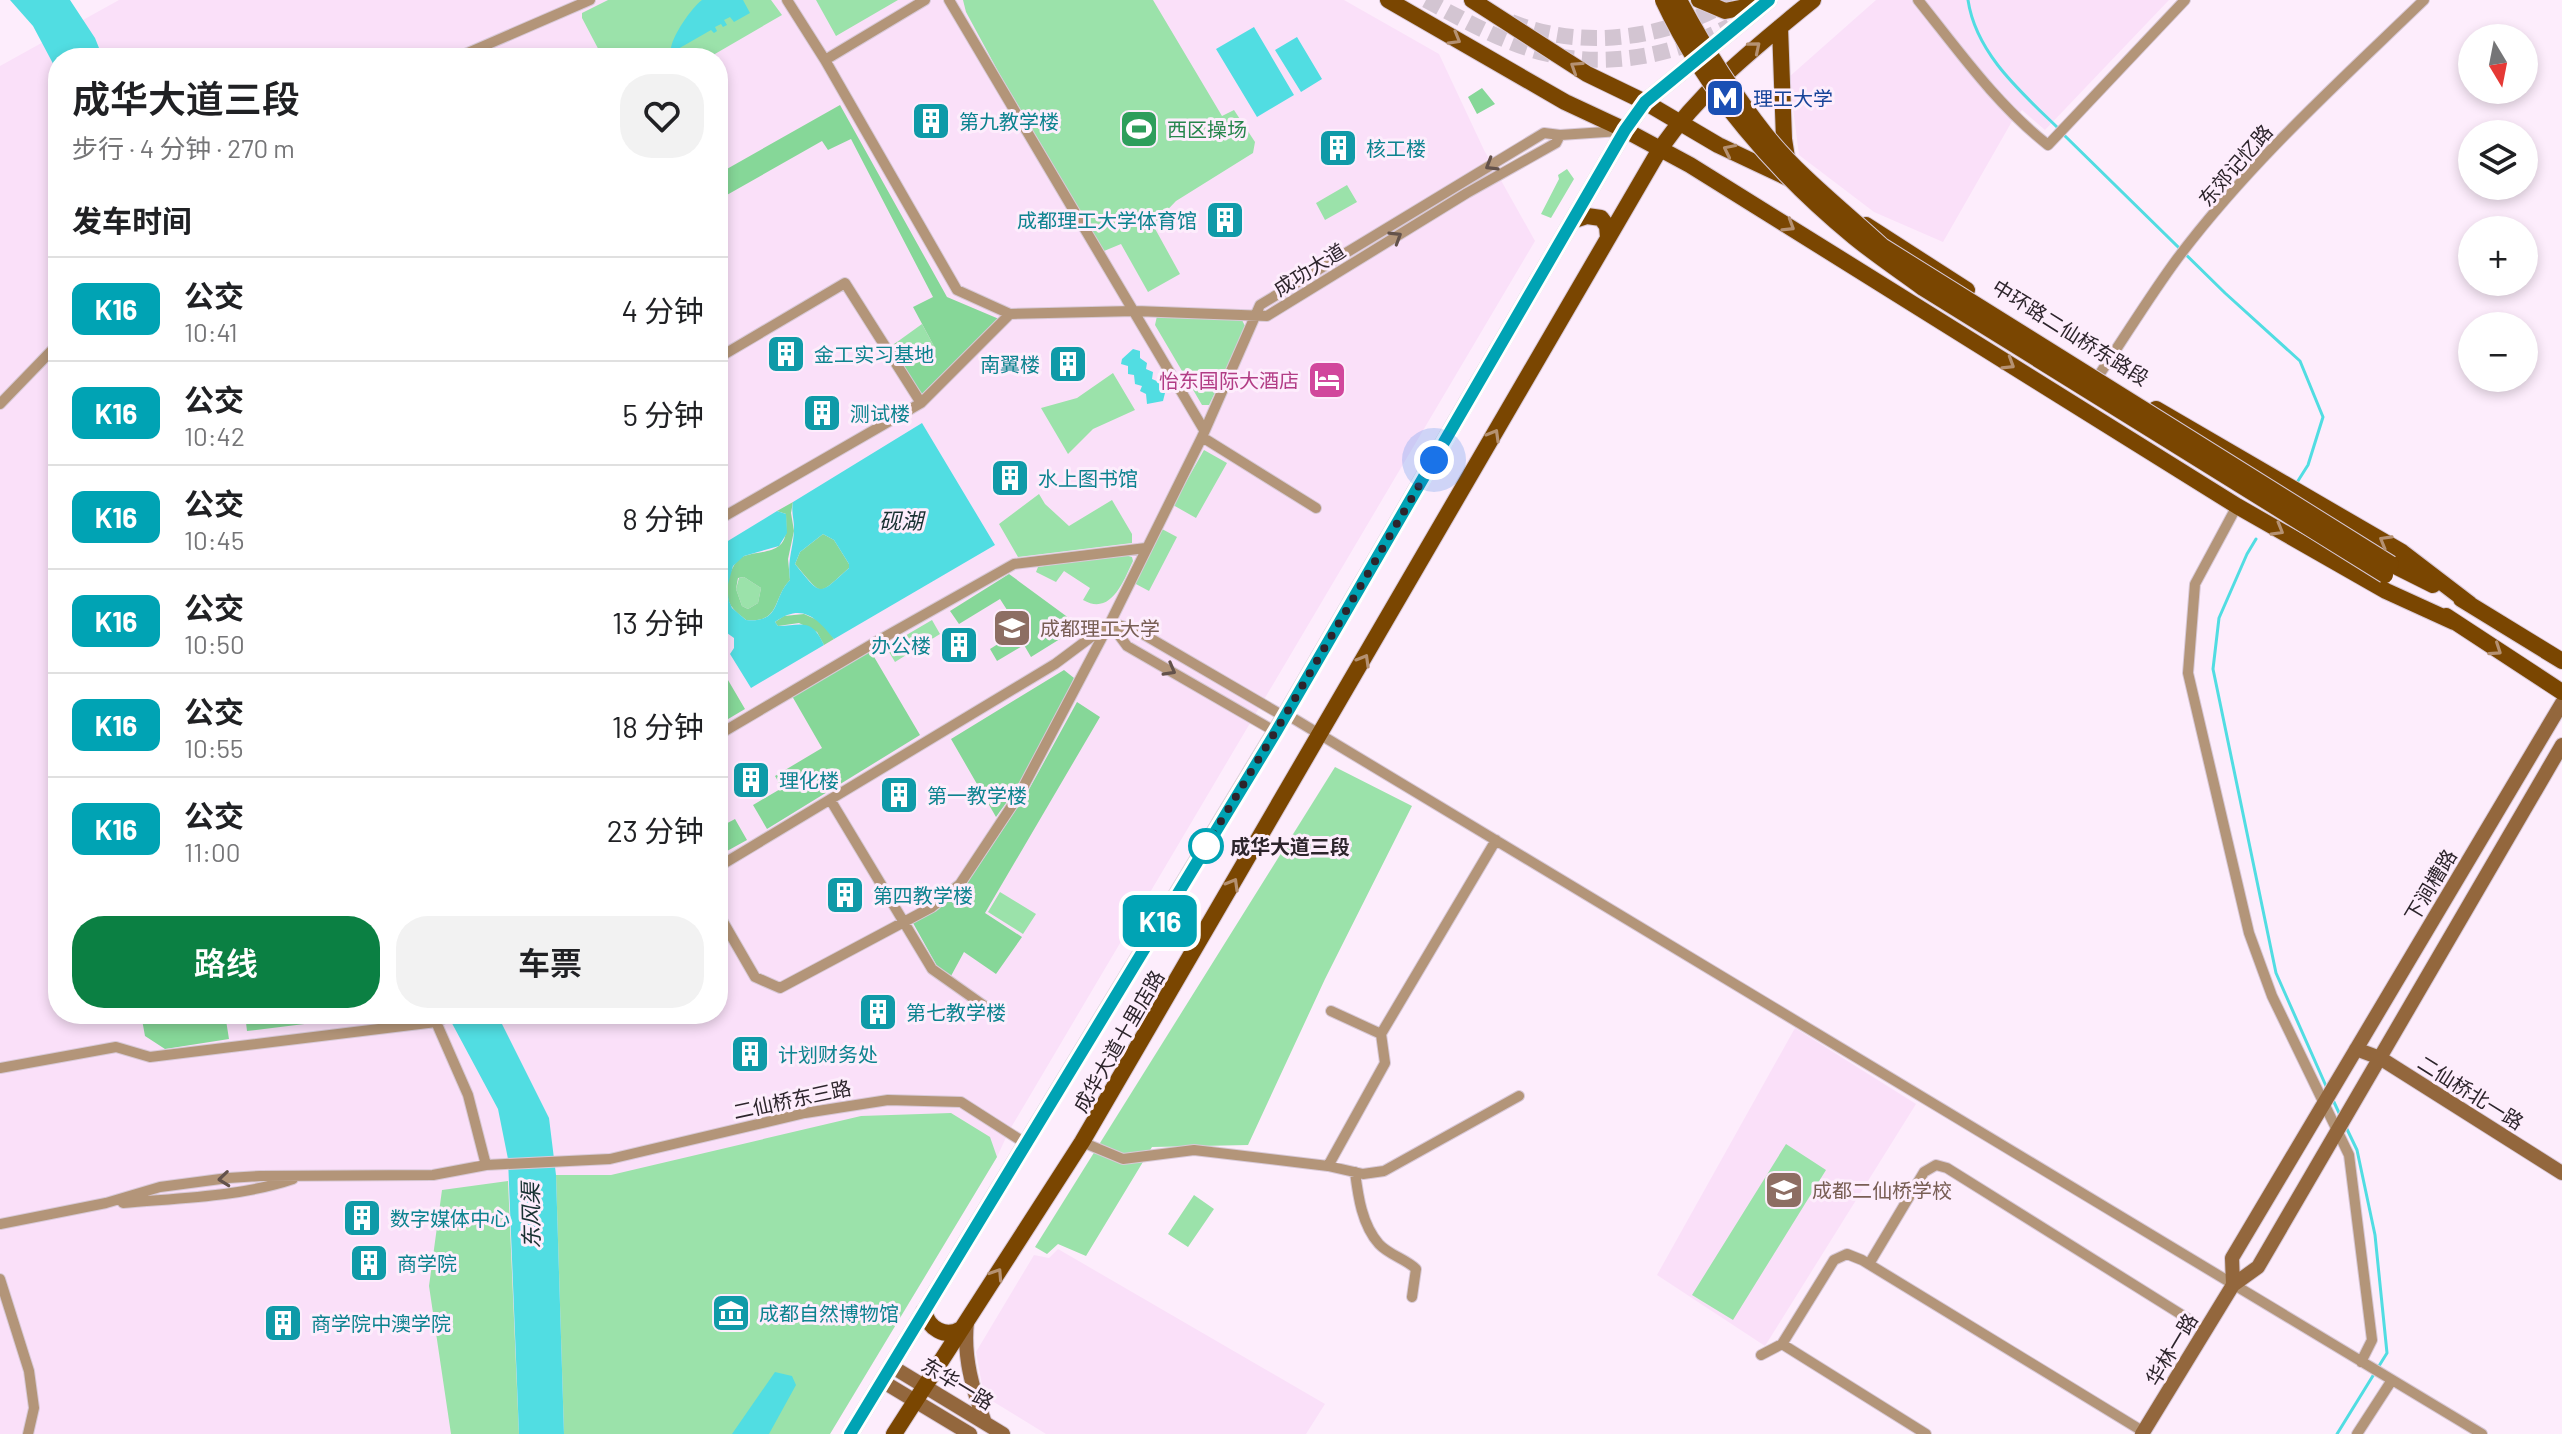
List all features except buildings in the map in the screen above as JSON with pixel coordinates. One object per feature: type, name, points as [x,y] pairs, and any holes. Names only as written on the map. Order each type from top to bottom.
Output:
[{"type":"main road","points":[[1388,0],[1565,102],[1625,130],[1712,178],[2237,506],[2386,591],[2454,622]]},
{"type":"main road","name":"中环路二仙桥东路段","points":[[1472,0],[1587,74],[1645,102],[1718,145],[1807,187],[2099,375],[2402,552],[2470,604],[2562,661]]},
{"type":"main road","points":[[1663,0],[1692,52],[1756,143],[1855,238],[1923,288],[2388,569]]},
{"type":"main road","points":[[1679,0],[1714,60],[1767,136],[1882,246],[2388,569],[2454,622],[2562,692]]},
{"type":"main road","points":[[1699,0],[1725,11],[1766,2]]},
{"type":"main road","name":"成华大道十里店路","points":[[894,1434],[1082,1142],[1660,149],[1679,121],[1722,75],[1813,0]]},
{"type":"main road","name":"成华大道十里店路","points":[[850,1434],[1282,721],[1625,130],[1645,102],[1766,2]]},
{"type":"main road","points":[[1780,27],[1787,163],[1807,187]]},
{"type":"main road","points":[[1572,221],[1587,216],[1601,218],[1607,226],[1608,237]]},
{"type":"main road","name":"中环路二仙桥东路段","points":[[2388,569],[2470,604]]},
{"type":"main road","points":[[924,1311],[931,1326],[943,1333],[955,1333],[964,1324]]},
{"type":"street","points":[[476,48],[564,5],[590,0]]},
{"type":"street","points":[[728,930],[755,977],[780,988],[905,923],[932,907],[960,884],[1019,795],[1110,623],[1203,434],[1257,314],[1135,311],[1010,314],[957,290],[825,60],[787,0]]},
{"type":"street","points":[[825,60],[925,0]]},
{"type":"street","points":[[949,0],[1135,311],[1203,434],[1316,508]]},
{"type":"street","points":[[1918,0],[2018,121],[2048,145],[2185,0]]},
{"type":"street","name":"东郊记忆路","points":[[2099,375],[2196,236],[2284,135],[2424,0]]},
{"type":"street","name":"成功大道","points":[[1257,314],[1267,316],[1467,193],[1556,143],[1560,135],[1625,130]]},
{"type":"street","points":[[728,352],[845,283],[921,403]]},
{"type":"street","points":[[728,514],[921,403],[1010,314]]},
{"type":"street","points":[[0,404],[48,354]]},
{"type":"street","points":[[2237,506],[2195,584],[2188,673],[2249,933],[2272,996],[2341,1124],[2349,1155],[2372,1340],[2363,1364]]},
{"type":"street","points":[[728,729],[1014,564],[1146,548]]},
{"type":"street","points":[[1110,623],[1136,630],[1282,721]]},
{"type":"street","points":[[1110,623],[1127,646],[1282,721],[1321,734],[2482,1434]]},
{"type":"street","points":[[728,861],[1046,670],[1110,623]]},
{"type":"street","name":"下涧槽路","points":[[2233,1285],[2232,1258],[2562,703]]},
{"type":"street","points":[[2233,1285],[2258,1267],[2562,745]]},
{"type":"street","points":[[831,801],[932,969],[993,1012]]},
{"type":"street","points":[[1328,1166],[1385,1063],[1381,1034],[1496,840]]},
{"type":"street","points":[[1331,1011],[1381,1034]]},
{"type":"street","points":[[0,1068],[116,1047],[150,1057],[399,1024]]},
{"type":"street","points":[[446,1024],[486,1165]]},
{"type":"street","name":"二仙桥北一路","points":[[2356,1049],[2380,1058],[2562,1173]]},
{"type":"street","points":[[1082,1142],[1123,1159],[1194,1150],[1328,1166],[1363,1174],[1384,1171],[1519,1096]]},
{"type":"street","name":"二仙桥东三路","points":[[0,1224],[106,1203],[160,1187],[228,1178],[433,1175],[486,1165],[610,1159],[805,1113],[888,1100],[961,1102],[1025,1143]]},
{"type":"street","points":[[1869,1264],[1924,1172],[1936,1165],[1947,1168],[2206,1330]]},
{"type":"street","points":[[1355,1172],[1366,1222],[1380,1245],[1416,1269],[1412,1297]]},
{"type":"street","points":[[1761,1355],[1782,1344],[1834,1260],[1847,1254],[1869,1264],[2143,1433]]},
{"type":"street","points":[[0,1279],[29,1371],[34,1408],[28,1434]]},
{"type":"street","name":"华林一路","points":[[2143,1433],[2233,1285]]},
{"type":"street","points":[[964,1324],[968,1367],[985,1423]]},
{"type":"street","points":[[1782,1344],[1926,1434]]},
{"type":"street","name":"东华一路","points":[[891,1366],[1003,1434]]},
{"type":"street","points":[[2357,1434],[2389,1379]]},
{"type":"street","name":"东华一路","points":[[882,1381],[970,1434]]},
{"type":"shaded area","name":"成都理工大学","points":[[119,0],[1344,0],[1439,54],[1484,150],[1535,241],[1009,1131],[997,1157],[830,1434],[0,1434],[0,66]]},
{"type":"shaded area","points":[[1876,0],[2169,0],[2045,130],[2022,110],[2011,123],[1943,242],[1874,212],[1799,155],[1789,77]]},
{"type":"shaded area","name":"成都二仙桥学校","points":[[1795,1028],[1916,1104],[1765,1346],[1657,1275]]},
{"type":"shaded area","points":[[1058,1249],[1325,1404],[1306,1434],[1046,1434],[984,1396],[976,1352],[1034,1255],[1049,1258]]},
{"type":"green space","points":[[608,0],[771,0],[782,15],[725,48],[598,48],[582,13]]},
{"type":"green space","points":[[816,0],[898,0],[836,36]]},
{"type":"green space","name":"西区操场","points":[[963,0],[1153,0],[1222,116],[1234,110],[1255,142],[1253,153],[1176,201],[1153,225],[1180,274],[1148,292],[1121,244],[1104,251],[999,73],[966,12]]},
{"type":"green space","points":[[1482,88],[1495,104],[1477,114],[1468,97]]},
{"type":"green space","points":[[840,105],[947,297],[999,319],[921,395],[891,346],[897,342],[909,361],[935,348],[913,307],[933,297],[851,139],[828,150],[822,141],[728,194],[728,168]]},
{"type":"green space","points":[[1567,169],[1574,179],[1551,218],[1541,214],[1559,179],[1558,175]]},
{"type":"green space","points":[[1347,185],[1357,202],[1325,220],[1316,203]]},
{"type":"green space","points":[[1157,316],[1241,318],[1246,328],[1209,405],[1202,405],[1155,325]]},
{"type":"green space","points":[[922,324],[935,348],[909,361],[897,342]]},
{"type":"green space","points":[[1113,373],[1135,410],[1093,429],[1068,454],[1041,408],[1077,398]]},
{"type":"green space","points":[[1204,450],[1227,463],[1196,518],[1173,505]]},
{"type":"green space","points":[[1039,494],[1045,504],[1069,526],[1112,500],[1132,534],[1132,543],[1018,557],[999,524]]},
{"type":"green space","points":[[793,502],[794,531],[788,559],[790,580],[771,614],[757,620],[746,620],[729,602],[731,572],[744,556],[772,550],[783,542],[786,514],[777,511]],"holes":[[[744,577],[761,588],[758,603],[748,609],[742,606],[736,589],[738,578]]]},
{"type":"green space","points":[[1162,529],[1177,537],[1149,591],[1134,583]]},
{"type":"green space","points":[[823,534],[834,540],[849,568],[831,584],[820,589],[795,564],[800,552]]},
{"type":"green space","points":[[1121,554],[1132,557],[1133,561],[1115,594],[1101,604],[1083,600],[1090,588],[1064,571],[1056,582],[1036,572],[1038,567]]},
{"type":"green space","points":[[1009,574],[1077,624],[1076,629],[1031,657],[1024,645],[997,661],[990,649],[1020,630],[1000,599],[959,624],[950,611]]},
{"type":"green space","points":[[744,577],[761,588],[758,603],[748,609],[742,606],[736,589],[739,578]]},
{"type":"green space","points":[[804,614],[822,622],[834,639],[824,645],[817,632],[799,623],[778,626],[775,622],[784,616]]},
{"type":"green space","points":[[932,620],[940,634],[895,662],[886,647]]},
{"type":"green space","points":[[870,650],[920,735],[767,829],[753,805],[782,788],[775,776],[822,748],[792,696]]},
{"type":"green space","points":[[1064,670],[1074,678],[1066,696],[1029,767],[996,817],[951,739]]},
{"type":"green space","points":[[728,680],[745,709],[728,719]]},
{"type":"green space","points":[[1077,702],[1100,717],[985,913],[1022,937],[996,974],[964,952],[951,976],[937,966],[913,923],[962,891],[1027,793]]},
{"type":"green space","points":[[1335,767],[1412,806],[1325,979],[1248,1145],[1152,1147],[1086,1256],[1058,1244],[1047,1254],[1035,1247]]},
{"type":"green space","points":[[735,819],[747,840],[728,850],[728,823]]},
{"type":"green space","points":[[1000,892],[1036,914],[1023,934],[988,912]]},
{"type":"green space","points":[[143,1024],[227,1024],[229,1039],[165,1049],[145,1036]]},
{"type":"green space","points":[[246,1024],[304,1024],[247,1031]]},
{"type":"green space","name":"成都自然博物馆","points":[[951,1113],[990,1137],[997,1157],[830,1434],[564,1434],[556,1175],[611,1175],[861,1116]]},
{"type":"green space","points":[[1786,1144],[1826,1170],[1733,1320],[1692,1295]]},
{"type":"green space","points":[[508,1181],[519,1434],[451,1434],[429,1286],[442,1190]]},
{"type":"green space","points":[[1194,1195],[1214,1209],[1188,1247],[1168,1234]]},
{"type":"water","points":[[10,0],[70,0],[99,48],[48,48],[48,54],[33,26]]},
{"type":"water","points":[[702,0],[743,0],[750,13],[734,22],[730,17],[724,20],[727,25],[715,27],[717,31],[714,33],[711,30],[680,48],[671,48]]},
{"type":"water","points":[[1254,27],[1294,95],[1257,117],[1216,49]]},
{"type":"water","points":[[1297,37],[1322,79],[1301,92],[1275,50]]},
{"type":"water","points":[[1133,349],[1140,351],[1140,358],[1147,363],[1146,369],[1153,372],[1152,379],[1159,382],[1159,390],[1165,393],[1163,401],[1147,404],[1146,394],[1140,391],[1142,386],[1135,384],[1134,375],[1128,374],[1128,366],[1121,364]]},
{"type":"water","name":"砚湖","points":[[922,423],[995,545],[834,639],[809,616],[794,613],[785,616],[775,622],[778,626],[806,625],[815,630],[824,645],[751,688],[730,654],[734,648],[734,638],[728,634],[728,594],[732,608],[746,620],[766,618],[775,608],[790,580],[794,528],[793,502]],"holes":[[[823,534],[834,540],[849,568],[831,584],[820,589],[795,564],[800,552]]]},
{"type":"water","name":"砚湖","points":[[777,511],[786,514],[787,533],[779,546],[744,556],[733,566],[728,584],[728,541]]},
{"type":"water","name":"东风渠","points":[[452,1024],[502,1024],[549,1118],[556,1175],[564,1434],[519,1434],[508,1159],[498,1109]]},
{"type":"water","points":[[775,1372],[792,1376],[796,1385],[769,1434],[732,1434]]},
{"type":"waterway","points":[[1968,0],[1980,38],[1991,55],[2016,87],[2059,129]]},
{"type":"waterway","points":[[2064,135],[2225,293],[2300,361],[2323,417],[2308,465],[2296,484]]},
{"type":"waterway","points":[[2256,539],[2219,618],[2213,669],[2276,973],[2326,1086]]},
{"type":"waterway","points":[[2333,1100],[2340,1115]]},
{"type":"waterway","points":[[2337,1434],[2387,1353],[2375,1235],[2357,1150],[2345,1125]]},
{"type":"tunnel","points":[[1426,0],[1519,45],[1557,56],[1582,59],[1608,60],[1659,53],[1730,26]]},
{"type":"tunnel","points":[[1511,22],[1567,36],[1624,36],[1680,24],[1732,0]]},
{"type":"bus line","name":"K16","points":[[850,1434],[1276,732],[1625,130],[1645,102],[1769,0]]},
{"type":"place","name":"理工大学","points":[[1725,98]]},
{"type":"place","name":"第九教学楼","points":[[931,121]]},
{"type":"place","name":"西区操场","points":[[1139,129]]},
{"type":"place","name":"核工楼","points":[[1338,148]]},
{"type":"place","name":"成都理工大学体育馆","points":[[1225,220]]},
{"type":"place","name":"金工实习基地","points":[[786,354]]},
{"type":"place","name":"南翼楼","points":[[1068,364]]},
{"type":"place","name":"怡东国际大酒店","points":[[1327,380]]},
{"type":"place","name":"测试楼","points":[[822,413]]},
{"type":"place","name":"水上图书馆","points":[[1010,478]]},
{"type":"place","name":"成都理工大学","points":[[1012,628]]},
{"type":"place","name":"办公楼","points":[[959,645]]},
{"type":"place","name":"理化楼","points":[[751,780]]},
{"type":"place","name":"第一教学楼","points":[[899,795]]},
{"type":"place","name":"成华大道三段","points":[[1206,846]]},
{"type":"place","name":"第四教学楼","points":[[845,895]]},
{"type":"place","name":"第七教学楼","points":[[878,1012]]},
{"type":"place","name":"计划财务处","points":[[750,1054]]},
{"type":"place","name":"成都二仙桥学校","points":[[1784,1190]]},
{"type":"place","name":"数字媒体中心","points":[[362,1218]]},
{"type":"place","name":"商学院","points":[[369,1263]]},
{"type":"place","name":"成都自然博物馆","points":[[731,1313]]},
{"type":"place","name":"商学院中澳学院","points":[[283,1323]]},
{"type":"route","points":[[1206,846],[1434,460]]}]
